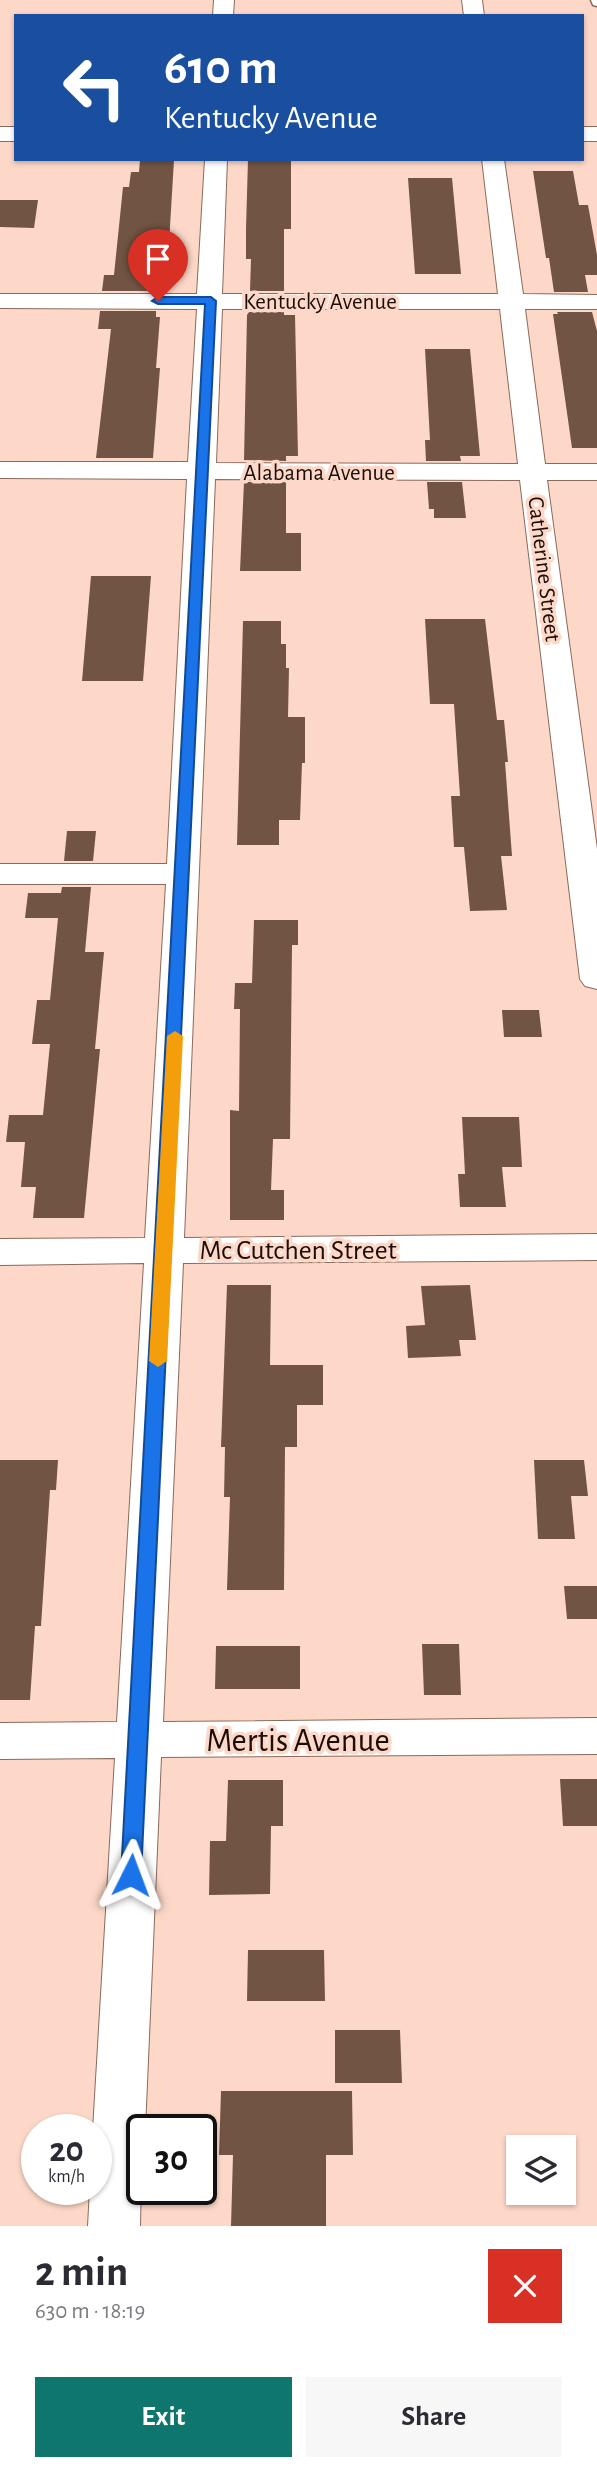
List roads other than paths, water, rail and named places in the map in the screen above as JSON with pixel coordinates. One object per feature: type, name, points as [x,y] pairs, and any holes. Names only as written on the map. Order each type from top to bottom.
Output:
[{"type":"street","points":[[114,2226],[183,874],[216,161]]},
{"type":"street","name":"Catherine Street","points":[[493,161],[597,979]]},
{"type":"street","name":"Kentucky Avenue","points":[[0,301],[597,302]]},
{"type":"street","name":"Alabama Avenue","points":[[0,470],[597,472]]},
{"type":"street","points":[[0,874],[183,874]]},
{"type":"street","name":"Mc Cutchen Street","points":[[0,1252],[597,1247]]},
{"type":"street","name":"Mertis Avenue","points":[[0,1741],[597,1736]]}]
